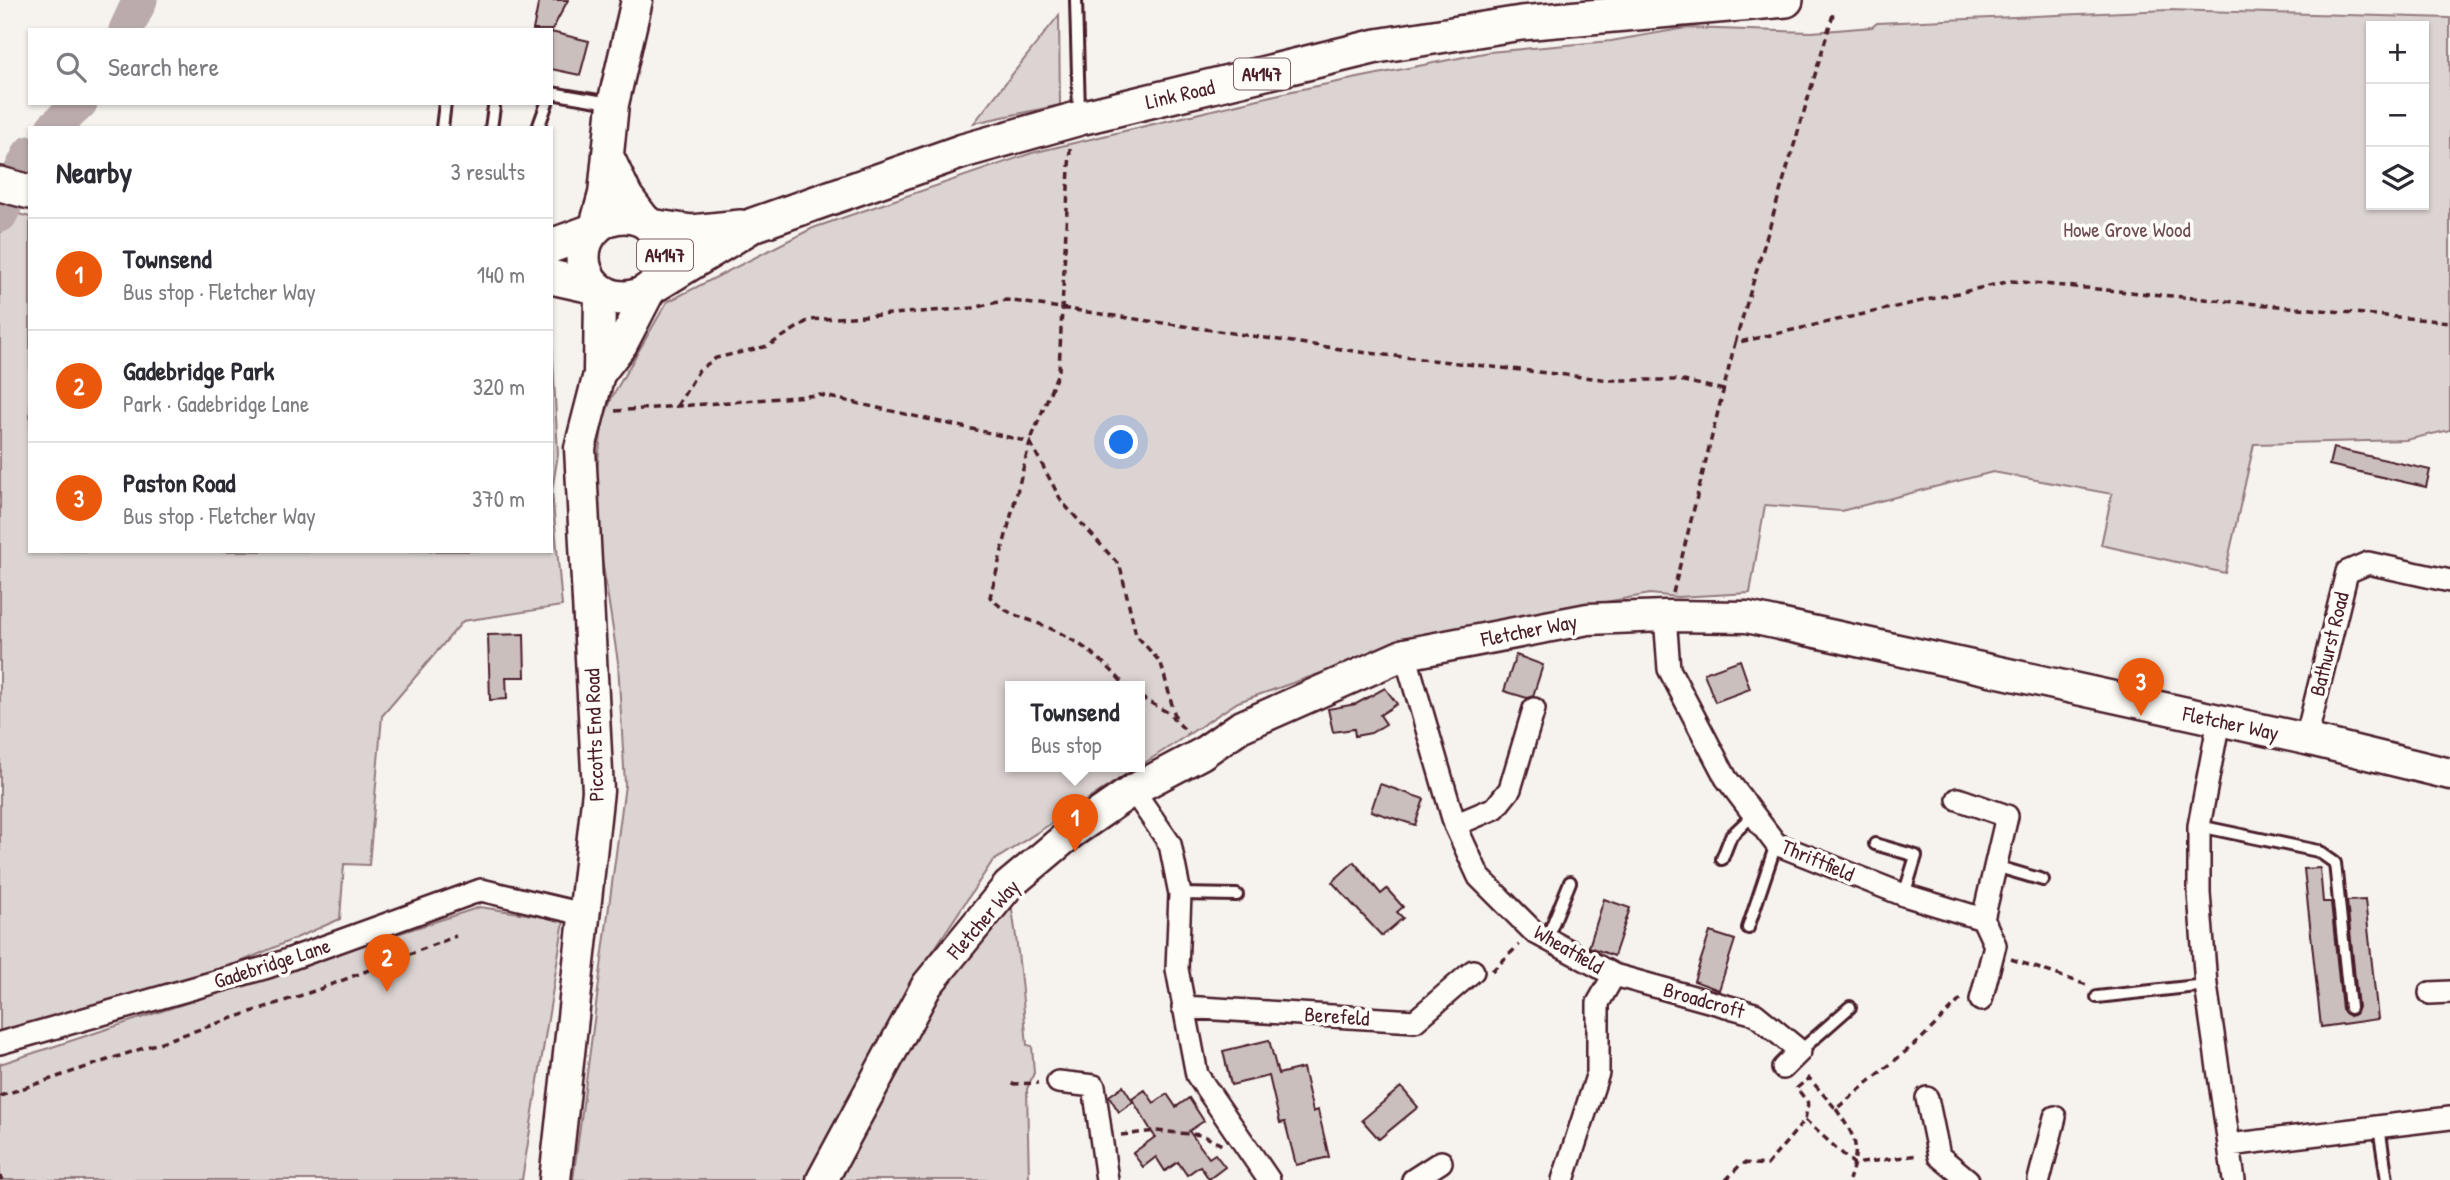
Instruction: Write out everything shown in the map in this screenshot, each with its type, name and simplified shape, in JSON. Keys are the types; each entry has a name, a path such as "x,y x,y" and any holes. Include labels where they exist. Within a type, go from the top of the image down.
{"main road":[{"name":"Link Road","path":"553,277 598,288 610,296 632,298 754,225 963,151 1074,119 1403,42 1521,23 1786,0"},
{"path":"0,184 28,191"},
{"name":"Link Road","path":"553,245 620,216 649,225 692,232 754,225"},
{"name":"A4147","path":"649,225 661,238 665,254 663,271 653,286"},
{"path":"593,230 587,240 583,260 585,270 598,288"}],"street":[{"path":"593,230 603,202 613,104 637,0"},
{"path":"608,158 627,196 649,225"},
{"name":"Piccotts End Road","path":"599,374 622,344 653,286"},
{"name":"Piccotts End Road","path":"555,1180 598,790 580,448 599,374 598,288"},
{"name":"Bathurst Road","path":"2306,739 2347,572 2368,563 2450,581"},
{"name":"Thriftfield","path":"1665,616 1669,669 1726,778 1752,816 1776,844 1904,895 1983,919"},
{"name":"Fletcher Way","path":"821,1180 927,985 1008,886 1071,833 1133,790 1201,754 1240,727 1405,654 1588,619 1747,617 1808,628 2306,739 2450,774"},
{"name":"Wheatfield","path":"1405,654 1455,825 1479,877 1540,935 1614,975 1598,1003 1598,1073 1563,1180"},
{"path":"1455,825 1495,808 1510,789 1534,709"},
{"path":"2219,720 2199,827 2199,893 2206,985 2234,1180"},
{"path":"1133,790 1170,844 1181,894 1177,969 1197,1075 1269,1180"},
{"path":"1958,799 2007,816 1983,919 1995,945 1981,1000"},
{"name":"Gadebridge Lane","path":"0,1043 268,967 481,890 583,914"},
{"name":"Berefeld","path":"1183,1007 1415,1021 1473,971"},
{"name":"Broadcroft","path":"1614,975 1755,1014 1800,1051"},
{"path":"1783,1068 1800,1051"},
{"path":"1058,1082 1094,1087 1107,1180"},
{"path":"1927,1098 1939,1156 1968,1180"},
{"path":"2039,1180 2055,1117"},
{"path":"2229,1145 2450,1118"},
{"path":"1413,1180 1441,1162"}],"lane":[{"path":"1074,119 1076,0"},
{"path":"553,93 613,104"},
{"path":"442,126 445,105"},
{"path":"539,126 546,105"},
{"path":"491,126 494,107"},
{"path":"1722,859 1731,836 1752,816"},
{"path":"2199,827 2318,851 2335,863 2350,1008"},
{"path":"1748,928 1776,844"},
{"path":"1875,845 1916,856 1904,895"},
{"path":"1996,866 2043,880"},
{"path":"1540,935 1570,882"},
{"path":"1181,894 1237,895"},
{"path":"2097,997 2206,985"},
{"path":"1800,1051 1850,1007"},
{"path":"2379,1127 2387,1180"}],"path":[{"path":"1677,584 1735,342 1834,11"},
{"path":"1074,119 1059,370 1030,442 990,597 1010,615 1041,624 1070,638 1115,673 1121,681"},
{"path":"1735,342 2011,281 2450,322"},
{"path":"677,406 699,370 716,358 768,346 809,320 972,308 1006,300 1368,354 1610,380 1679,380 1724,390"},
{"path":"588,413 820,395 1030,442 1062,502 1120,566 1136,635 1161,663 1176,720"},
{"path":"1145,700 1176,720 1201,754"},
{"path":"1473,971 1481,980 1540,935"},
{"path":"0,1096 320,989 456,936"},
{"path":"1993,952 2093,987 2097,997"},
{"path":"1836,1109 1922,1038 1962,998 1981,1000"},
{"path":"1726,1180 1742,1163 1768,1165 1805,1120 1808,1103 1783,1068"},
{"path":"1797,1088 1809,1078 1836,1109 1856,1140 1854,1164 1849,1180"},
{"path":"1012,1084 1058,1082"},
{"path":"1805,1120 1854,1164"},
{"path":"1101,1137 1156,1131 1202,1135 1214,1144 1230,1147 1241,1141"},
{"path":"1854,1164 1907,1154 1939,1156"}],"green space":[{"name":"Howe Grove Wood","path":"2168,10 2450,18 2450,430 2406,440 2254,444 2225,573 2101,545 2112,494 1993,472 1841,511 1765,505 1750,593 1677,597 1650,594 1439,632 1238,702 1145,763 1145,681 1005,681 1005,772 1130,772 992,862 908,989 807,1180 573,1180 625,785 618,662 593,500 603,420 613,395 667,302 813,228 1032,153 1292,91 1489,52 1611,41 1686,28 1812,32 1872,27 1877,23"},
{"path":"1059,15 1060,105 974,123"},
{"path":"0,209 28,216 28,553 553,553 553,502 562,606 463,621 382,716 369,865 344,864 340,919 222,970 0,1031 0,233 7,212"},
{"path":"553,360 558,454 553,485"},
{"path":"1008,886 1027,1045 1032,1046 1034,1073 1027,1089 1029,1180 822,1180 927,985"},
{"path":"480,907 564,920 522,1180 0,1180 0,1064"}],"building":[{"path":"539,0 568,0 553,28 533,28"},
{"path":"553,32 589,41 580,75 553,69"},
{"path":"2333,448 2430,470 2426,487 2329,465"},
{"path":"524,634 525,677 506,677 507,699 490,700 488,635"},
{"path":"1516,655 1543,665 1533,696 1527,698 1504,691"},
{"path":"1740,660 1750,689 1715,702 1704,673"},
{"path":"1385,688 1397,704 1380,715 1386,724 1371,733 1355,736 1354,729 1333,732 1328,709 1356,704"},
{"path":"1380,784 1424,799 1415,825 1371,811"},
{"path":"1354,862 1381,894 1387,889 1403,907 1397,912 1403,918 1382,936 1332,882"},
{"path":"2320,868 2323,902 2331,902 2342,1009 2350,1016 2355,1014 2358,1007 2347,901 2365,900 2378,1019 2321,1027 2304,869"},
{"path":"1604,899 1630,908 1614,956 1589,947"},
{"path":"1710,932 1735,940 1719,990 1694,981"},
{"path":"1269,1040 1278,1074 1303,1068 1313,1112 1318,1110 1329,1157 1296,1165 1285,1122 1280,1123 1269,1076 1231,1085 1223,1051"},
{"path":"1123,1086 1133,1102 1119,1112 1109,1096"},
{"path":"1401,1087 1418,1107 1379,1139 1362,1120"},
{"path":"1145,1090 1154,1103 1167,1094 1176,1107 1189,1098 1204,1121 1189,1131 1209,1158 1215,1154 1225,1167 1209,1179 1200,1166 1187,1175 1178,1162 1165,1171 1156,1157 1143,1167 1133,1153 1155,1137 1132,1099"}],"waterway":[{"path":"127,28 140,0"},
{"path":"55,126 78,105"},
{"path":"0,215 28,157"}],"place":[{"name":"Paston Road","path":"2141,716"},
{"name":"Townsend","path":"1075,852"},
{"name":"Gadebridge Park","path":"387,992"}]}
